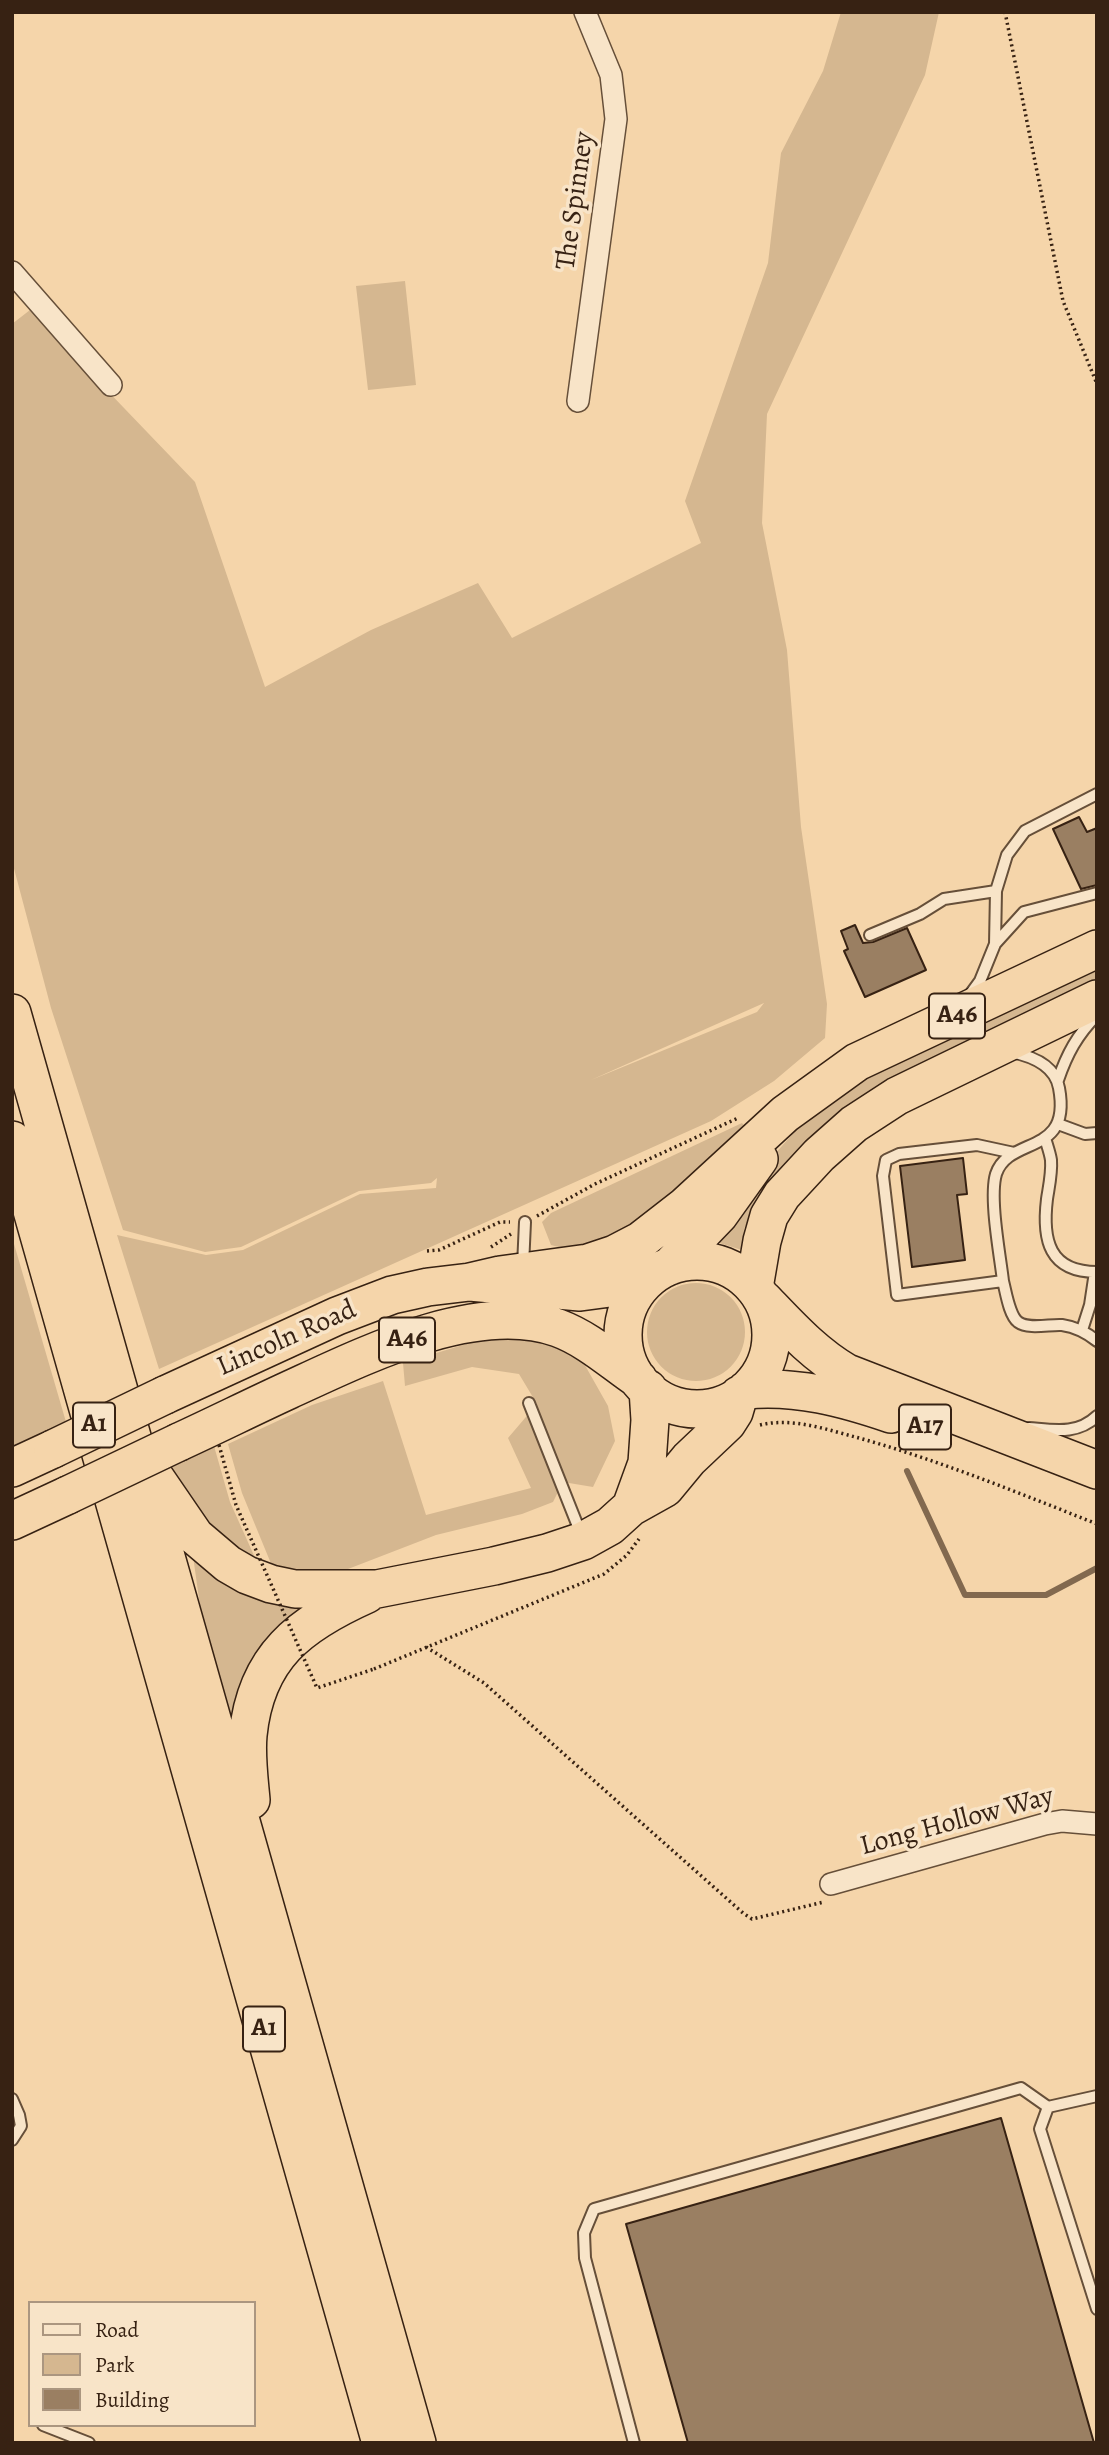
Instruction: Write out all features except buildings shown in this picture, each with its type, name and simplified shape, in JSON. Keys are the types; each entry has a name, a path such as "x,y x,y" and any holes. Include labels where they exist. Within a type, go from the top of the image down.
{"highway":[{"name":"A46","path":"471,1283 500,1275 588,1263 615,1254 640,1241 685,1206 785,1114 857,1062 1097,949"},
{"name":"A46","path":"758,1293 762,1241 769,1216 782,1195 819,1155 854,1124 897,1096 1097,999"},
{"name":"A1","path":"12,1013 417,2443"},
{"name":"A46","path":"665,1268 719,1215 764,1153 820,1088"},
{"name":"A1","path":"12,1140 382,2443"},
{"path":"12,1194 39,1234"},
{"path":"133,1443 195,1536 228,1564 271,1584 295,1589 377,1589 547,1553 583,1541 610,1526 636,1522 689,1459 745,1404 769,1350 770,1323 758,1293 733,1270 712,1263 691,1261 665,1268 649,1278 635,1295 624,1320 625,1351 643,1384 650,1420 647,1463 636,1522"},
{"name":"Lincoln Road","path":"12,1468 370,1301 428,1287 471,1283 579,1292 625,1286 665,1268"},
{"name":"A17","path":"758,1293 796,1333 831,1364 847,1373 1097,1470"},
{"name":"Lincoln Road","path":"12,1521 360,1357 426,1334 488,1321 513,1320 557,1328 582,1339 643,1384"},
{"path":"643,1384 666,1402 690,1408 745,1404"},
{"name":"A17","path":"745,1404 789,1389 860,1403 982,1448 1097,1496"},
{"path":"256,1874 248,1737 257,1693 276,1657 305,1626 377,1589"}],"street":[{"name":"The Spinney","path":"578,401 616,119 611,75 585,12"},
{"path":"12,272 111,385"},
{"name":"Long Hollow Way","path":"831,1884 1045,1824 1062,1821 1097,1824"}],"lane":[{"path":"995,944 996,891 1007,855 1025,831 1097,793"},
{"path":"870,935 920,914 944,899 996,891"},
{"path":"956,1016 980,981 995,944 1024,912 1097,893"},
{"path":"1097,1015 1067,1053 1058,1080 1061,1105 1058,1124 1045,1138 1014,1153 996,1172 993,1188 1003,1281 1012,1314 1018,1322 1026,1325 1063,1325 1082,1330 1097,1340"},
{"path":"992,1050 1032,1056 1044,1064 1058,1080"},
{"path":"1058,1124 1085,1135 1097,1133"},
{"path":"1045,1138 1051,1160 1046,1203 1050,1249 1060,1262 1074,1270 1096,1272 1082,1330"},
{"path":"1003,1281 897,1295 884,1168 886,1160 899,1154 977,1145 1014,1153"},
{"path":"523,1273 525,1222"},
{"path":"529,1403 583,1541"},
{"path":"974,1423 1070,1430 1082,1427 1097,1416"},
{"path":"634,2443 584,2258 584,2233 594,2209 1021,2088 1048,2107 1097,2096"},
{"path":"12,2099 21,2126 12,2140"},
{"path":"1048,2107 1040,2129 1097,2309"},
{"path":"47,2427 68,2439 89,2443"}],"path":[{"path":"1005,12 1063,301 1097,384"},
{"path":"486,1250 512,1234 525,1222 595,1184 745,1115"},
{"path":"427,1251 439,1250 500,1222 525,1222"},
{"path":"745,1404 762,1424 788,1422 849,1435 940,1464 1097,1524"},
{"path":"219,1445 236,1505 317,1688 374,1669 604,1574 628,1555 636,1522"},
{"path":"426,1647 484,1683 752,1919 834,1899 831,1884"}],"green space":[{"path":"841,12 939,12 925,75 767,414 762,523 787,650 801,827 827,1004 825,1038 774,1081 711,1121 159,1369 117,1235 206,1255 243,1250 360,1194 436,1188 437,1178 431,1183 359,1191 241,1247 205,1252 123,1230 51,1008 12,861 12,324 30,310 195,482 265,687 371,630 478,583 512,638 701,543 685,501 768,263 781,153 823,71","holes":["764,1003 757,1012 591,1080"]},
{"path":"405,281 416,385 368,390 356,286"},
{"path":"1097,964 1097,982 850,1109 780,1170 755,1205 744,1229 742,1250 713,1241 773,1156 798,1128 854,1083"},
{"path":"742,1123 751,1134 625,1240 570,1250 551,1245 542,1222 551,1213"},
{"path":"12,1237 66,1422 12,1448"},
{"path":"696,1283 715,1287 730,1298 741,1313 745,1332 741,1351 730,1366 715,1377 696,1381 677,1377 662,1366 651,1351 647,1332 651,1313 662,1298 677,1287"},
{"path":"493,1336 541,1340 582,1360 608,1406 615,1441 593,1487 563,1482 553,1502 522,1514 436,1535 348,1569 307,1570 272,1566 242,1493 228,1444 312,1405 383,1381 426,1515 531,1488 508,1438 537,1404 519,1374 472,1367 405,1386 403,1363"},
{"path":"214,1446 230,1502 256,1560 206,1529 169,1469"},
{"path":"193,1556 317,1600 234,1745 203,1627"}],"waterway":[{"path":"907,1471 965,1595 1046,1595 1097,1568"}]}
